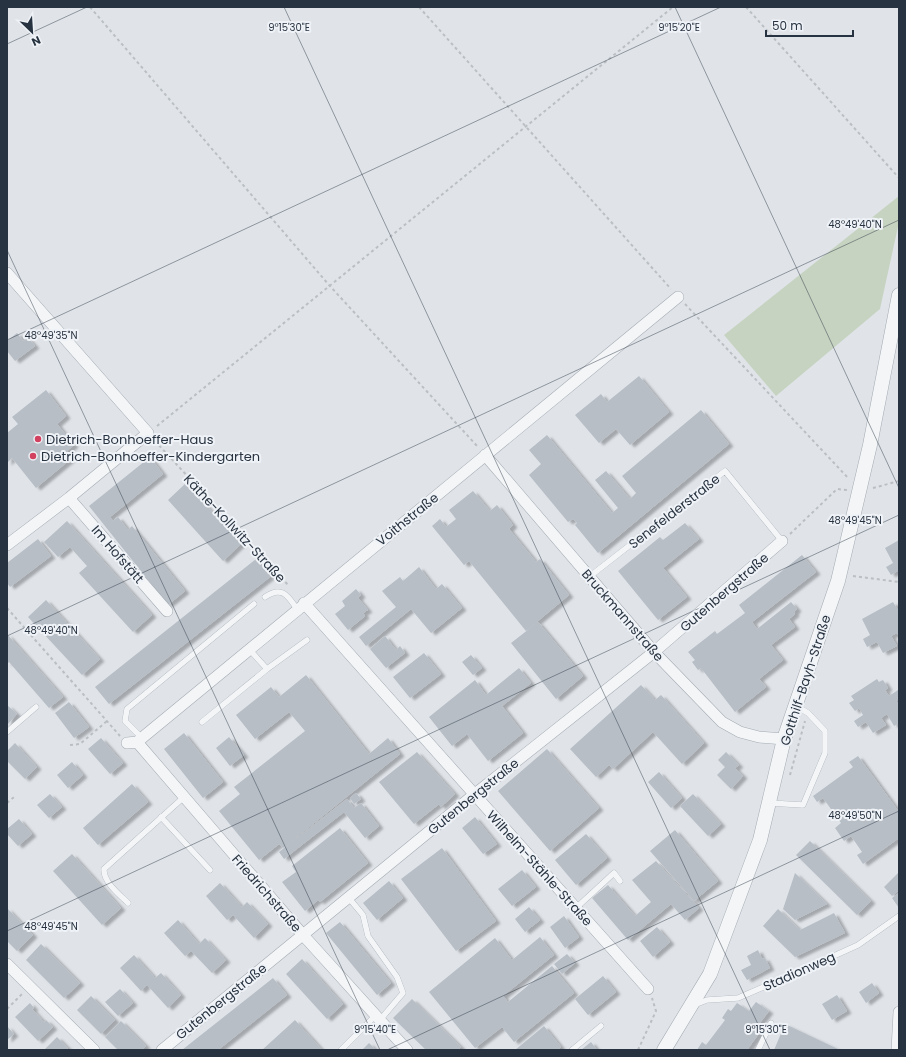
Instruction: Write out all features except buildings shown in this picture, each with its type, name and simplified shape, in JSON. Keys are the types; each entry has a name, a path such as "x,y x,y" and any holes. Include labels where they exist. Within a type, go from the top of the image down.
{"street":[{"path":"7,273 148,433 69,498 7,545"},
{"name":"Gotthilf-Bayh-Straße","path":"664,1050 710,974 760,840 784,739 838,581 870,445 899,295"},
{"name":"Voithstraße","path":"135,741 678,297"},
{"name":"Bruckmannstraße","path":"485,455 654,652 722,722 740,732 759,737 784,739"},
{"name":"Im Hofstätt","path":"69,498 167,611"},
{"name":"Gutenbergstraße","path":"162,1050 474,794 654,652 782,541"},
{"name":"Wilhelm-Stähle-Straße","path":"301,606 474,794 648,989"},
{"name":"Friedrichstraße","path":"135,741 303,935 407,1050"},
{"path":"7,964 94,1050"},
{"path":"898,1050 899,1012"}],"lane":[{"name":"Senefelderstraße","path":"589,578 724,471 782,541"},
{"path":"266,597 271,593 279,592 288,595 301,606"},
{"path":"135,741 125,721 127,709 254,604"},
{"path":"202,722 307,640"},
{"path":"249,649 268,669"},
{"path":"769,803 803,805 825,752 825,731 808,713 795,706"},
{"path":"7,732 36,707"},
{"path":"128,903 107,881 104,869 184,797"},
{"path":"161,817 210,870"},
{"path":"576,908 614,873 620,881"},
{"path":"341,1050 378,1018 403,993 397,977 368,936 363,915 348,898"},
{"name":"Stadionweg","path":"692,1006 707,1000 738,998 794,974 858,944 899,916"},
{"path":"758,1050 771,1023"},
{"path":"572,1050 601,1026"}],"path":[{"path":"90,7 330,285 485,455"},
{"path":"419,7 678,297 859,490"},
{"path":"148,433 673,7"},
{"path":"746,7 899,178"},
{"name":"Käthe-Kollwitz-Straße","path":"148,433 301,606"},
{"path":"782,541 837,489 859,490 899,481"},
{"path":"854,576 899,582"},
{"path":"7,608 107,721 135,741"},
{"path":"70,745 80,744 107,721"},
{"path":"7,803 14,797"},
{"path":"7,1009 30,986"},
{"path":"638,1050 656,1011 648,989"}],"green space":[{"path":"899,196 899,222 880,309 776,396 724,335"}],"place":[{"name":"Dietrich-Bonhoeffer-Haus","path":"38,439"},
{"name":"Dietrich-Bonhoeffer-Kindergarten","path":"33,456"}]}
